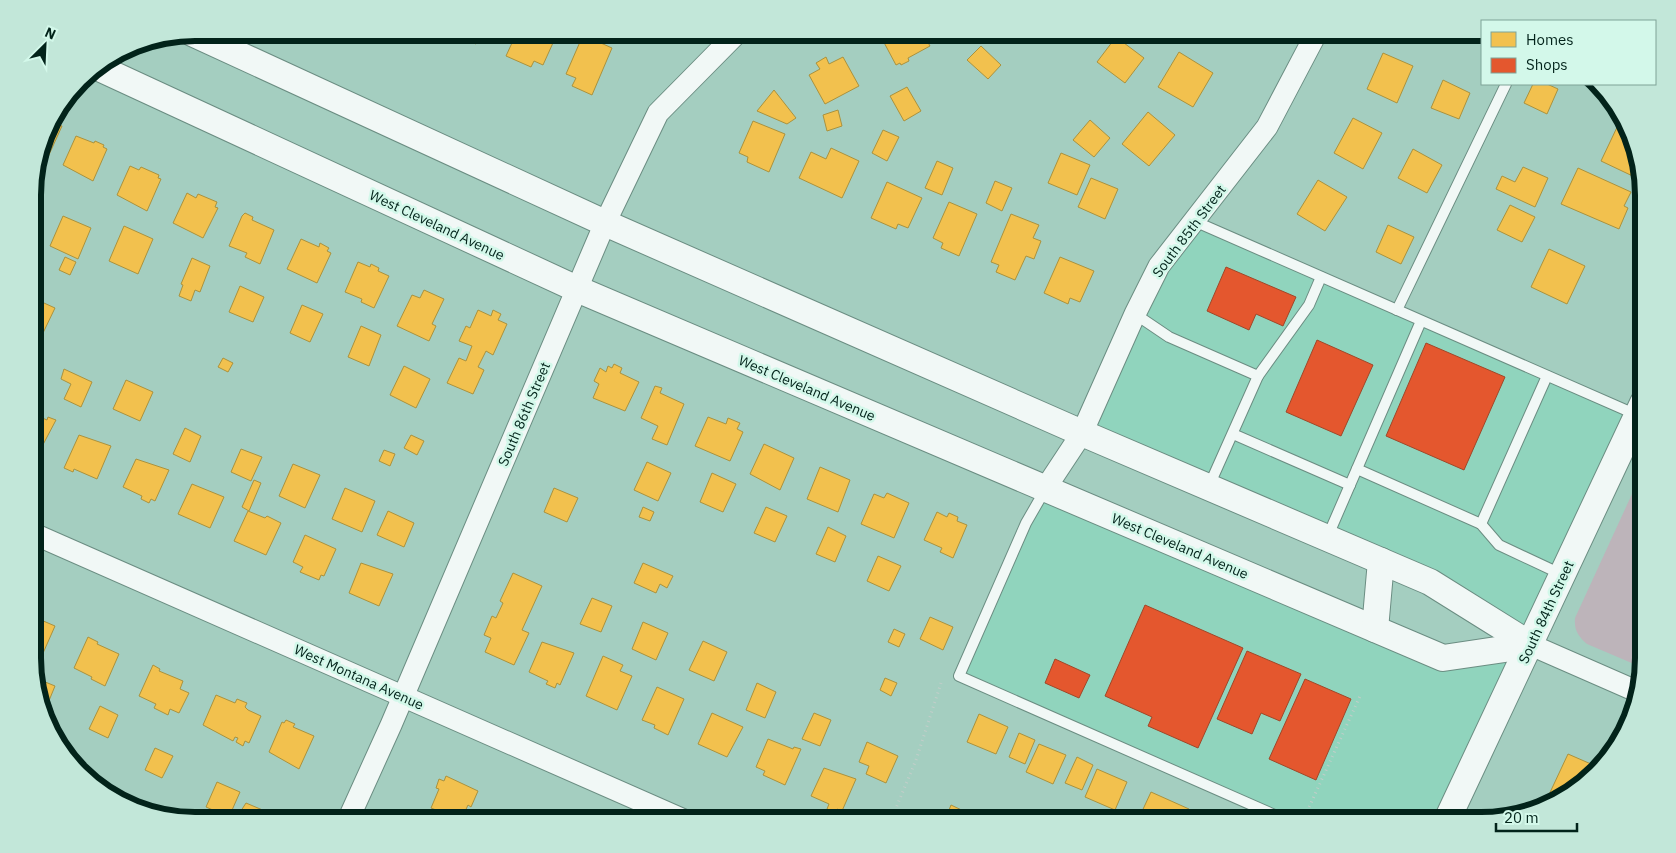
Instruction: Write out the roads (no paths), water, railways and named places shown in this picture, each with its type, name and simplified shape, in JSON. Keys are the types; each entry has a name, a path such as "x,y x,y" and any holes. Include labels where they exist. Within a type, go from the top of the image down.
{"street":[{"path":"209,41 605,224 1082,433 1430,582 1531,645 1632,689"},
{"name":"South 86th Street","path":"352,812 403,697 605,224 658,113 729,41"},
{"name":"South 85th Street","path":"1045,489 1082,433 1134,314 1159,266 1268,127 1312,41"},
{"name":"West Cleveland Avenue","path":"105,71 577,289 1443,658 1531,645"},
{"name":"South 84th Street","path":"1451,811 1531,645 1635,420"},
{"name":"West Montana Avenue","path":"41,537 665,812"},
{"path":"1375,629 1381,561"}],"lane":[{"path":"1397,310 1506,85"},
{"path":"1194,221 1547,376 1635,407"},
{"path":"1209,487 1258,376 1309,305 1321,277"},
{"path":"1134,314 1169,337 1258,376"},
{"path":"1327,538 1421,321"},
{"path":"1482,524 1547,376"},
{"path":"1233,434 1350,485"},
{"path":"1357,469 1482,524 1499,545 1563,576"},
{"path":"1045,489 1026,523 959,676 1266,811"}]}
